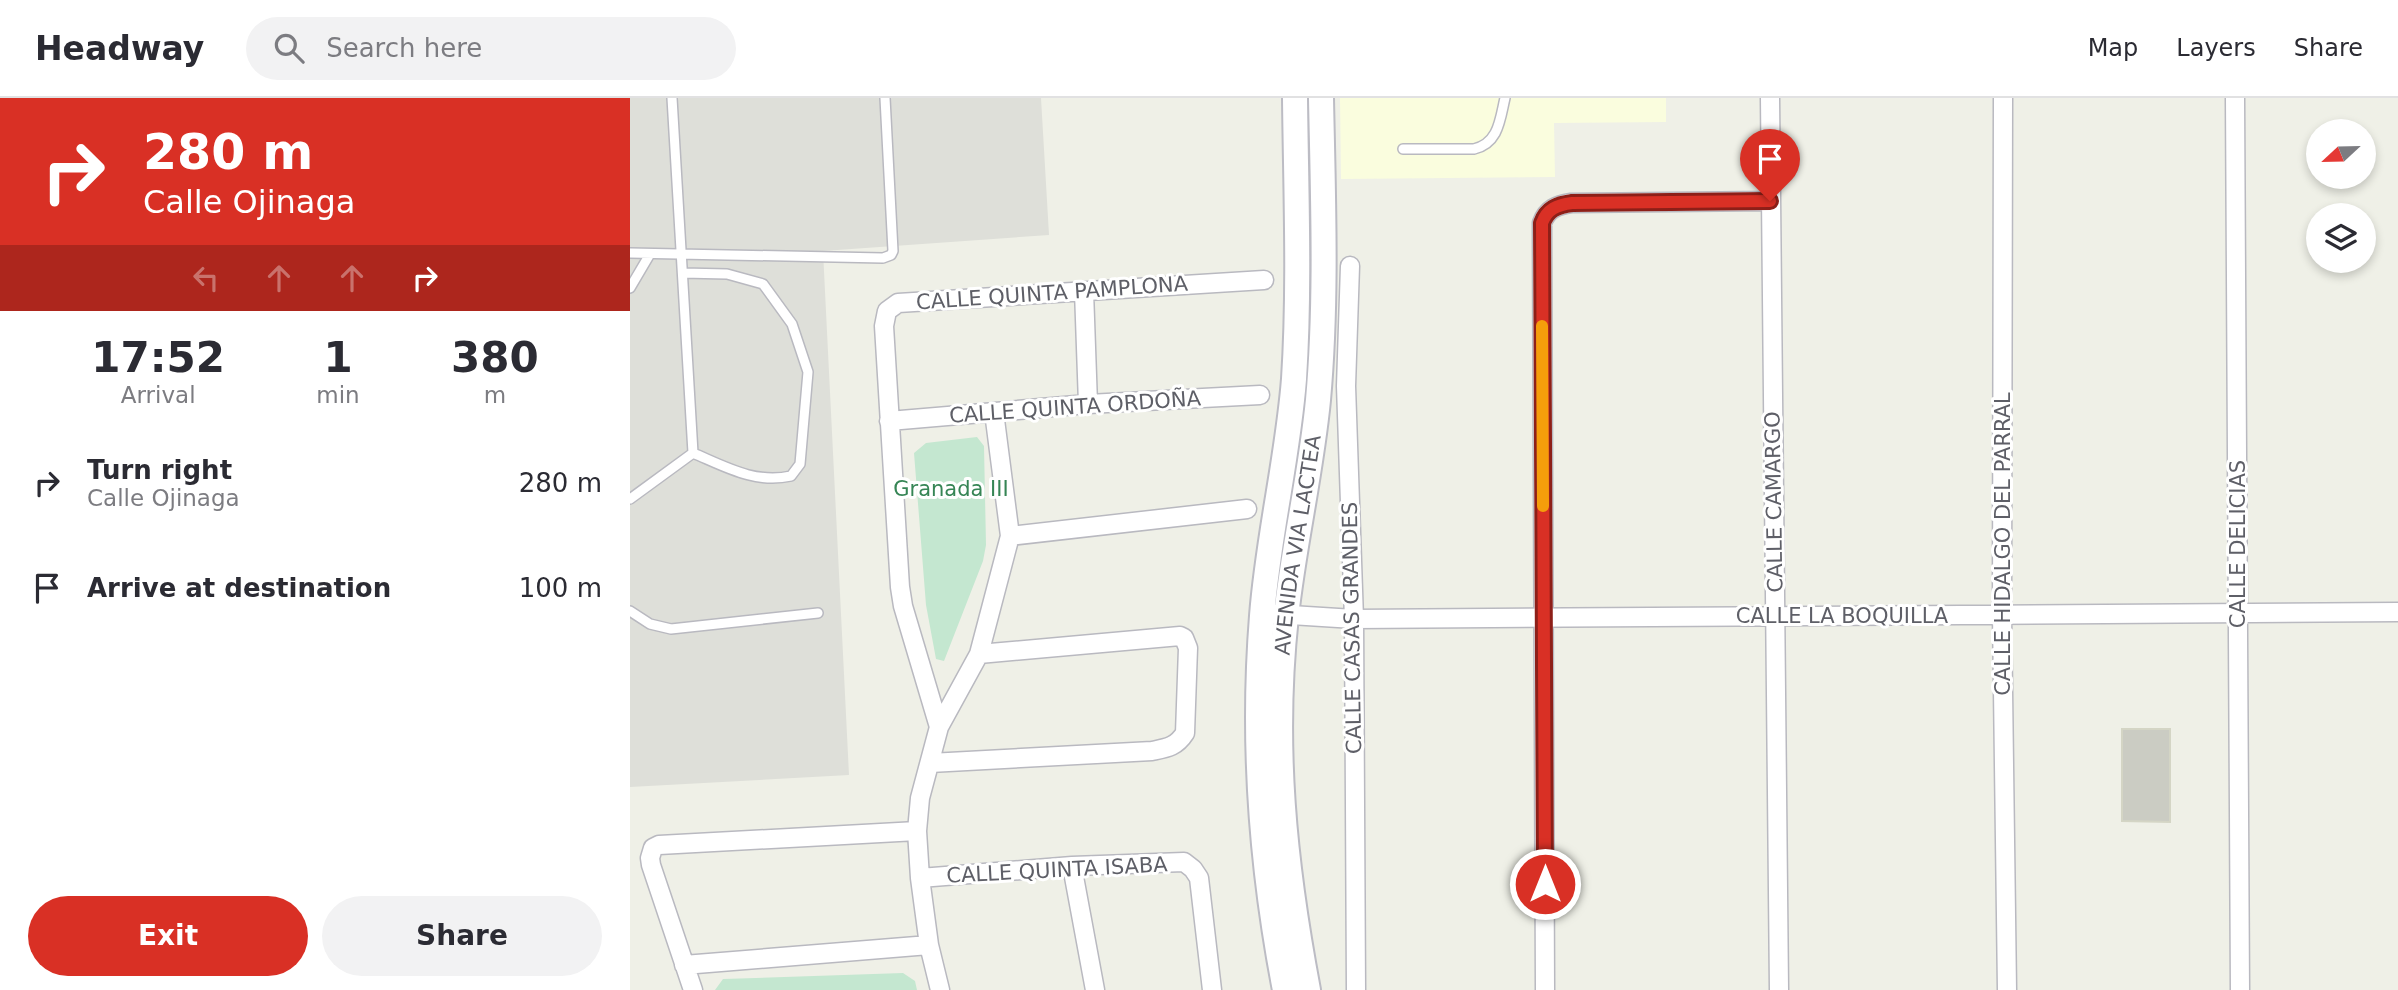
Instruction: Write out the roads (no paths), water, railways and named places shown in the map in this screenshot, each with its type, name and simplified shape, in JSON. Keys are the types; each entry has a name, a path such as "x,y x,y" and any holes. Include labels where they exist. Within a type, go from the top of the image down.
{"main road":[{"name":"AVENIDA VIA LACTEA","path":"1295,98 1297,266 1294,379 1284,461 1274,614 1280,695 1281,787 1292,905 1308,990"},
{"name":"AVENIDA VIA LACTEA","path":"1285,990 1269,900 1261,827 1257,697 1274,614 1307,483 1318,402 1322,338 1321,98"}],"street":[{"name":"CALLE CAMARGO","path":"1770,98 1779,990"},
{"name":"CALLE HIDALGO DEL PARRAL","path":"2003,98 2002,615 2007,990"},
{"name":"CALLE DELICIAS","path":"2235,98 2240,990"},
{"path":"1545,990 1542,223 1553,208 1572,203 1770,201"},
{"name":"CALLE CASAS GRANDES","path":"1350,266 1346,386 1354,620 1356,990"},
{"name":"CALLE QUINTA PAMPLONA","path":"939,727 903,606 884,326 884,316 890,306 898,303 1264,280"},
{"path":"1084,291 1088,404"},
{"name":"CALLE QUINTA ORDOÑA","path":"889,421 1088,404 1260,395"},
{"path":"940,990 929,945 917,831 920,799 939,727 979,654 1010,536 994,412"},
{"path":"1010,536 1247,509"},
{"name":"CALLE LA BOQUILLA","path":"1274,614 1354,620 2398,612"},
{"path":"929,763 1152,751 1179,743 1185,733 1188,648 1184,638 1180,636 979,654"},
{"path":"693,990 649,858 653,848 659,845 917,831"},
{"name":"CALLE QUINTA ISABA","path":"920,878 1072,866 1184,862 1199,878 1212,990"},
{"path":"1072,866 1095,990"},
{"path":"684,965 929,945"}],"lane":[{"path":"672,98 693,453"},
{"path":"630,253 883,258 891,255 893,251 884,98"},
{"path":"1403,149 1484,147 1491,142 1497,130 1505,98"},
{"path":"630,288 650,254"},
{"path":"683,273 727,274 763,284 792,324 808,372 800,464 792,476 774,480 746,475 693,453"},
{"path":"630,499 693,453"},
{"path":"630,611 650,624 665,629 818,613"}],"park label":[{"name":"Granada III","path":"951,489"}]}
